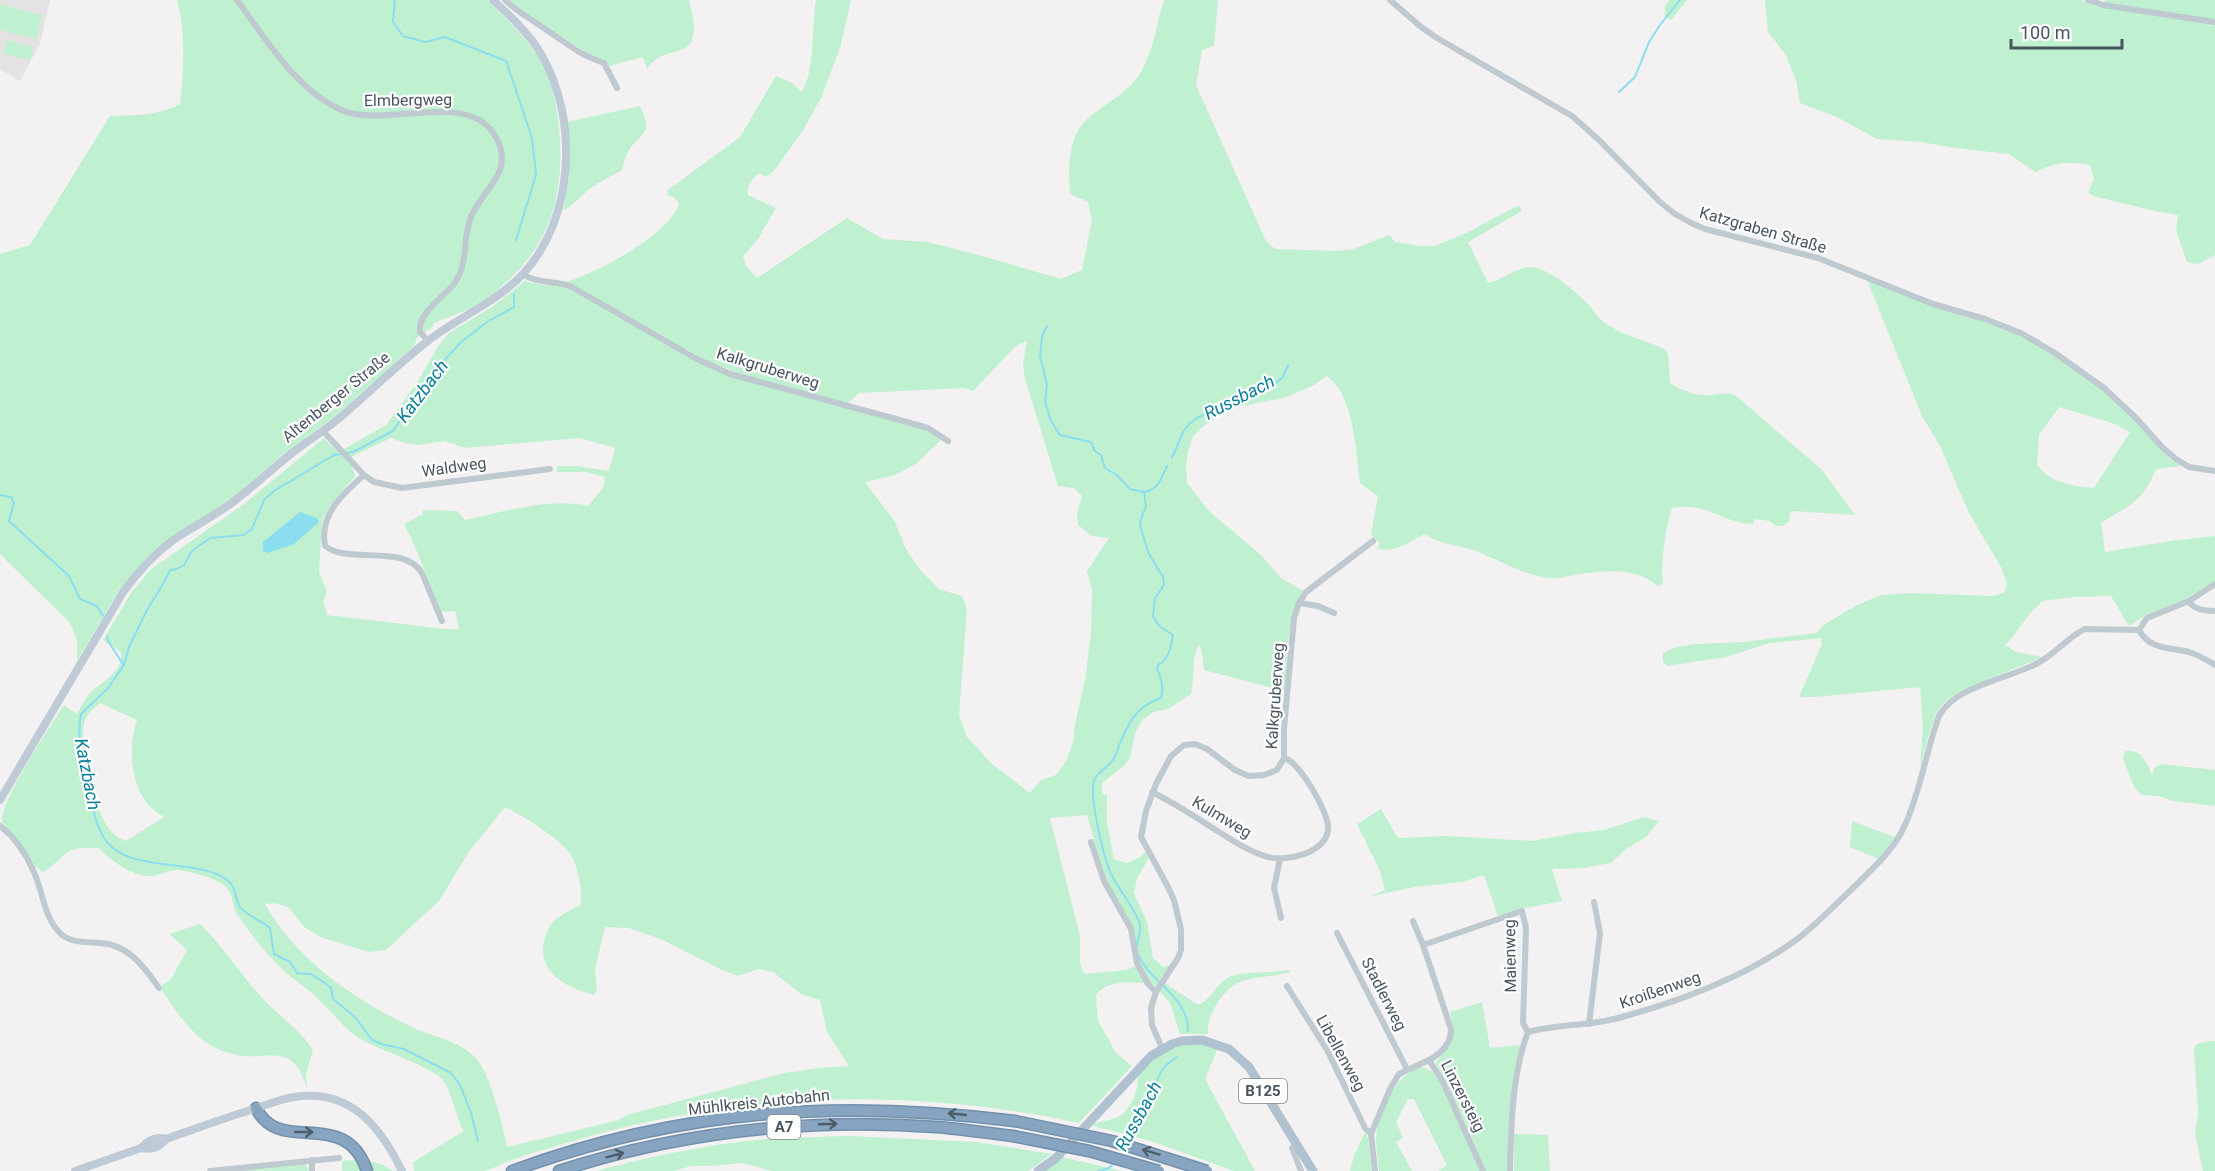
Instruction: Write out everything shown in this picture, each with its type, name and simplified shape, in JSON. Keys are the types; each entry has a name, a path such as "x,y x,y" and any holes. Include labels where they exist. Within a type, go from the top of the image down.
{"highway":[{"path":"256,1108 264,1121 280,1130 324,1133 344,1141 360,1155 368,1171"},
{"name":"Mühlkreis Autobahn","path":"512,1171 557,1155 631,1135 705,1120 765,1113 890,1109 962,1114 1015,1121 1102,1139 1206,1171"},
{"name":"Mühlkreis Autobahn","path":"559,1171 614,1155 672,1142 773,1128 853,1124 938,1127 1013,1136 1089,1151 1160,1171"}],"main road":[{"name":"B125","path":"1038,1171 1055,1159 1143,1063 1162,1048 1182,1041 1202,1040 1221,1045 1244,1060 1313,1171"}],"street":[{"name":"Elmbergweg","path":"237,0 298,76 323,99 339,109 366,116 464,113 477,117 494,134 501,153 499,171 495,182 471,217 467,232 466,255 459,276 421,322 420,332 428,341"},
{"name":"Altenberger Straße","path":"0,800 111,612 142,568 167,546 223,510 323,431 428,341 493,300 523,274 542,248 560,207 566,161 563,127 554,82 541,53 531,38 493,0"},
{"path":"505,0 573,50 604,63 617,88"},
{"name":"Katzgraben Straße","path":"1390,0 1437,38 1572,116 1660,202 1683,219 1705,229 1818,258 1932,304 1985,319 2021,333 2055,353 2104,388 2129,410 2176,459 2189,467 2215,471"},
{"path":"2088,0 2103,5 2215,22"},
{"name":"Kalkgruberweg","path":"523,274 534,280 552,280 572,286 695,358 730,374 928,428 948,441"},
{"path":"323,431 364,475 340,498 327,516 324,533 325,546 336,551 412,562 422,573 442,621"},
{"name":"Waldweg","path":"364,475 374,482 402,488 550,469"},
{"path":"1334,613 1318,606 1299,603 1306,592 1373,541"},
{"path":"2215,584 2189,601 2147,618 2139,630 2143,637 2155,645 2190,652 2215,665"},
{"path":"2189,601 2192,606 2200,610 2215,610"},
{"name":"Kalkgruberweg","path":"1162,1048 1152,1025 1151,1008 1157,991 1178,958 1181,940 1174,900 1141,837 1146,811 1152,792 1171,756 1185,745 1195,744 1207,748 1234,770 1249,776 1271,773 1276,770 1284,758 1284,729 1294,618 1299,603"},
{"name":"Kroißenweg","path":"1528,1032 1607,1021 1641,1012 1718,984 1758,964 1791,943 1813,926 1879,863 1898,838 1910,812 1939,716 1948,702 2036,665 2051,656 2085,628 2139,630"},
{"path":"1281,918 1274,888 1280,859 1309,852 1325,838 1329,827 1324,809 1293,762 1284,758"},
{"name":"Kulmweg","path":"1152,792 1245,848 1280,859"},
{"path":"0,826 13,838 34,871 48,913 61,934 74,940 114,945 126,951 136,959 159,988"},
{"path":"1091,842 1104,881 1131,929 1137,963 1148,984 1157,991"},
{"path":"1589,1024 1599,940 1593,902"},
{"name":"Maienweg","path":"1423,945 1522,911 1526,928 1523,1023 1528,1032"},
{"path":"1413,921 1451,1029 1449,1042 1442,1051 1429,1060"},
{"name":"Stadlerweg","path":"1337,933 1407,1069"},
{"name":"Libellenweg","path":"1287,986 1327,1050 1365,1128 1371,1134"},
{"name":"Linzersteig","path":"1510,1171 1516,1087 1521,1053 1528,1032"},
{"name":"Linzersteig","path":"1407,1069 1429,1060 1443,1082 1483,1171"},
{"path":"1375,1171 1371,1134 1394,1081 1407,1069"},
{"path":"75,1171 141,1148 154,1148 163,1144 166,1139 256,1108 288,1098 306,1096 324,1097 343,1103 362,1114 379,1131 402,1171"},
{"path":"1292,1148 1301,1171"},
{"path":"210,1171 339,1158"},
{"path":"312,1160 312,1171"}],"shaded area":[{"path":"0,0 50,0 40,44 20,81 0,69"}],"green space":[{"path":"177,0 487,0 532,48 549,81 556,104 559,128 560,173 557,194 544,233 520,269 481,303 433,324 434,326 417,338 414,346 338,414 282,455 238,494 144,561 115,597 77,661 77,640 70,623 0,554 0,254 30,245 110,116 155,113 180,104 183,52 182,26"},
{"path":"509,0 689,0 694,30 688,46 662,56 647,69 643,57 609,66 537,22"},
{"path":"816,0 851,0 840,48 821,98 802,132 773,172 766,177 760,173 749,185 748,195 776,208 758,239 743,256 746,266 757,278 847,218 883,239 928,242 1061,279 1082,270 1092,220 1088,202 1070,194 1069,164 1076,135 1087,119 1126,90 1140,74 1151,49 1165,0 1218,0 1214,46 1202,50 1196,85 1266,241 1275,249 1337,251 1354,249 1389,235 1395,242 1435,246 1466,233 1519,205 1522,211 1468,242 1488,283 1514,271 1531,267 1554,276 1583,299 1606,324 1666,350 1670,383 1694,394 1735,395 1822,470 1855,515 1792,511 1789,522 1776,526 1770,521 1755,519 1753,524 1733,521 1695,508 1672,508 1664,545 1663,584 1658,586 1639,575 1618,572 1597,572 1557,578 1541,577 1521,571 1473,550 1430,538 1425,534 1401,546 1383,550 1377,548 1380,544 1371,535 1378,496 1360,483 1355,441 1348,410 1343,396 1327,376 1314,385 1287,397 1232,408 1194,435 1186,465 1187,483 1209,511 1261,555 1281,578 1303,591 1297,602 1290,627 1285,691 1204,670 1199,644 1195,656 1191,694 1168,709 1153,712 1142,720 1135,733 1130,758 1123,767 1102,783 1102,794 1107,795 1107,822 1114,859 1127,863 1141,857 1145,852 1149,858 1137,878 1134,893 1147,922 1153,957 1163,967 1170,965 1156,986 1149,982 1139,962 1133,931 1104,874 1087,815 1050,818 1080,936 1080,963 1084,974 1126,970 1136,966 1144,983 1112,984 1096,995 1098,1021 1116,1053 1132,1066 1079,1123 981,1107 931,1102 881,1099 782,1102 732,1107 631,1126 534,1153 482,1171 414,1171 413,1162 464,1131 443,1080 428,1069 362,1040 349,1031 315,996 280,967 263,948 237,914 229,891 224,885 182,870 150,876 141,875 118,864 99,848 75,849 43,872 32,864 2,822 4,812 17,781 64,705 77,714 90,693 111,676 119,666 121,652 103,640 131,593 150,570 244,504 324,438 347,460 355,476 330,506 322,520 319,572 327,592 323,601 327,615 459,629 455,611 441,612 404,524 423,514 423,510 457,511 465,520 542,504 588,506 603,488 605,477 585,472 557,472 557,466 577,466 609,471 615,448 579,438 465,448 445,441 418,445 391,438 351,457 344,449 386,425 449,333 492,307 525,281 549,285 588,274 626,254 660,229 679,204 674,197 667,195 668,190 740,137 776,76 792,83 801,92 806,84 811,62","holes":["1027,340 1023,365 1025,379 1058,486 1074,488 1082,496 1077,514 1078,525 1092,536 1109,538 1087,571 1092,590 1091,633 1085,681 1073,742 1067,760 1056,775 1041,780 1030,793 992,764 967,737 959,715 967,609 962,596 939,589 921,571 906,549 895,522 865,482 895,475 916,464 941,440 932,433 919,428 708,366 680,351 686,349 724,368 765,382 848,403 859,393 964,388 973,391 1015,347","100,703 137,720 132,740 134,773 141,793 148,804 164,817 126,841 115,835 107,825 88,777 83,741 84,726 91,711","505,807 538,826 571,855 579,877 580,905 551,924 544,941 543,953 550,971 565,984 594,995 597,990 595,969 605,927 629,928 663,940 738,976 758,969 773,972 801,994 820,1000 827,1032 849,1066 785,1073 627,1115 619,1120 507,1147 491,1087 475,1057 454,1043 414,1028 370,1005 329,977 293,943 265,904 276,903 289,908 304,927 323,938 369,952 386,950 439,901 468,853"]},
{"path":"1669,0 1687,0 1671,20 1665,16 1665,7"},
{"path":"1765,0 2081,0 2099,7 2106,0 2215,0 2215,255 2198,264 2187,262 2176,230 2178,215 2093,196 2088,192 2094,179 2090,165 2062,163 2035,172 2009,154 1921,142 1877,139 1837,117 1800,103 1796,80 1785,54 1768,32"},
{"path":"0,4 42,15 36,39 0,30"},
{"path":"7,40 33,47 30,60 4,54"},
{"path":"640,106 646,124 645,130 630,149 622,170 593,186 563,211 569,178 567,122"},
{"path":"1867,280 2016,333 2046,350 2103,390 2135,420 2169,458 2181,466 2156,469 2146,490 2134,502 2101,523 2105,552 2215,536 2215,581 2184,600 2146,615 2129,626 2111,596 2042,601 2005,645 2016,652 2042,657 1970,687 1946,701 1939,709 1933,723 1920,767 1923,728 1920,687 1799,697 1822,644 1821,638 1770,643 1726,657 1667,666 1663,661 1663,653 1676,647 1816,633 1825,624 1855,606 1881,595 1912,593 1992,596 2004,593 2007,584 2001,567 1969,513 1940,446 1922,416","holes":["2059,407 2115,424 2130,432 2094,488 2070,485 2055,480 2037,465 2039,435"]},
{"path":"2125,751 2139,754 2152,775 2154,768 2161,764 2215,770 2215,806 2142,795 2136,790 2123,759"},
{"path":"1381,809 1398,838 1448,836 1532,841 1604,830 1644,817 1659,821 1646,837 1626,849 1611,863 1584,868 1552,869 1562,901 1498,916 1484,875 1462,882 1414,887 1368,897 1385,890 1380,871 1357,824"},
{"path":"1852,821 1895,837 1879,859 1850,847"},
{"path":"200,924 258,994 297,1031 313,1050 306,1073 307,1086 291,1060 278,1056 236,1055 207,1043 184,1022 160,987 171,979 187,950 169,934"},
{"path":"1289,970 1290,972 1279,975 1242,981 1226,992 1213,1010 1208,1034 1180,1034 1170,1003 1160,992 1165,983 1198,1005 1203,1003 1220,984 1234,975"},
{"path":"1482,1002 1490,1048 1520,1045 1514,1087 1508,1171 1486,1171 1436,1063 1449,1045 1453,1034 1450,1012"},
{"path":"2215,1041 2215,1171 2203,1171 2195,1134 2198,1113 2194,1048 2197,1044"},
{"path":"1192,1043 1206,1043 1218,1048 1205,1079 1255,1171 1234,1171 1154,1142 1090,1125 1114,1119 1124,1112 1135,1094 1139,1072 1148,1061 1170,1049"},
{"path":"1422,1067 1433,1072 1441,1082 1480,1171 1438,1171 1447,1165 1414,1099 1408,1099 1396,1122 1403,1138 1396,1142 1412,1171 1379,1171 1376,1138 1384,1106 1404,1077"},
{"path":"1365,1132 1372,1171 1350,1171 1354,1156"},
{"path":"1514,1134 1548,1135 1550,1171 1514,1171"},
{"path":"850,1136 977,1142 1052,1154 1028,1171 773,1171 742,1163 690,1166 674,1171 596,1171 702,1147 767,1139"},
{"path":"1062,1157 1122,1171 1045,1171"},
{"path":"356,1160 376,1163 393,1171 342,1171 342,1161"},
{"path":"303,1164 309,1171 232,1171"}],"water":[{"path":"300,512 317,518 319,522 294,544 268,553 263,551 263,542"}],"waterway":[{"name":"Katzbach","path":"395,0 393,22 403,36 425,42 445,37 506,61 532,138 536,175 516,240"},
{"path":"1619,92 1635,77 1649,42 1680,0"},
{"name":"Katzbach","path":"347,453 393,431 432,374 460,343 487,322 514,307 514,294"},
{"name":"Russbach","path":"1047,326 1042,336 1040,356 1047,385 1045,401 1050,419 1060,435 1091,442 1095,451 1101,455 1105,468 1117,475 1130,489 1143,492"},
{"name":"Russbach","path":"1172,458 1189,424 1197,418 1277,382 1283,377 1288,365"},
{"name":"Katzbach","path":"341,454 334,455 274,491 264,500 252,529 244,535 210,538 192,551 184,565 170,570 129,647 124,665 108,688 81,714 81,755 93,812 104,838 114,849 144,861 196,868 226,879 232,885 240,907 270,928 274,954 290,962 297,973 311,974 331,988 333,999 355,1017 372,1040 404,1049 451,1073 460,1085 471,1113 478,1141"},
{"name":"Russbach","path":"1137,946 1140,924 1109,868 1101,843 1093,789 1096,777 1114,758 1123,736 1137,713 1161,698 1162,694 1162,684 1157,669 1167,656 1173,635 1159,626 1153,616 1155,598 1164,585 1163,577 1149,554 1140,522 1146,506 1144,492 1156,486 1167,466"},
{"path":"0,495 11,497 14,503 9,521 69,576 80,599 97,606 103,616"},
{"path":"107,636 123,664"},
{"name":"Russbach","path":"1138,955 1151,974 1176,999 1187,1019 1188,1031"},
{"name":"Russbach","path":"1121,1141 1126,1133 1133,1132 1162,1070 1177,1057"},
{"name":"Russbach","path":"1098,1171 1110,1167 1114,1161"}]}
